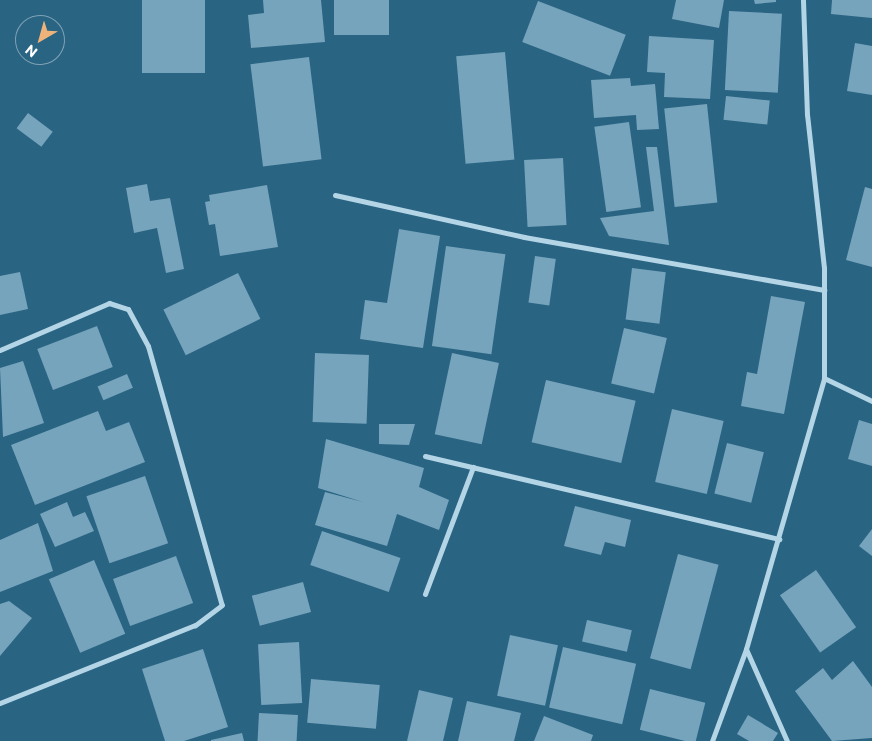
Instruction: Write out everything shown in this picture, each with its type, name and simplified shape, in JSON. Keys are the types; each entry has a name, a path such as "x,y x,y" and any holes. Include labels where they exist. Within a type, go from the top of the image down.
{"street":[{"path":"712,741 746,650 824,378 824,290 807,115 803,0"},
{"path":"335,195 524,237 824,290"},
{"path":"0,350 109,303 128,309 148,346 222,605 195,625 0,703"},
{"path":"824,378 872,401"},
{"path":"425,456 779,539"},
{"path":"425,594 473,467"},
{"path":"746,650 787,741"}],"building":[{"path":"142,0 205,0 205,73 142,73"},
{"path":"263,0 321,0 325,42 251,48 248,15 264,13"},
{"path":"334,0 389,0 389,35 334,35"},
{"path":"676,0 724,0 719,28 672,19"},
{"path":"754,0 776,0 776,2 755,4"},
{"path":"832,0 872,0 872,18 831,14"},
{"path":"538,1 626,35 610,76 522,42"},
{"path":"729,11 782,14 778,93 725,90"},
{"path":"649,36 714,40 710,99 664,97 665,73 647,72"},
{"path":"855,43 872,46 872,95 847,91"},
{"path":"505,52 514,160 466,164 456,56"},
{"path":"309,57 322,159 263,166 250,64"},
{"path":"630,78 631,86 655,84 659,129 637,130 636,115 594,118 591,80"},
{"path":"726,96 770,101 767,124 723,120"},
{"path":"707,104 717,202 675,207 664,108"},
{"path":"28,113 53,132 41,147 17,128"},
{"path":"629,122 641,207 606,212 594,127"},
{"path":"646,147 657,147 669,245 609,236 600,218 654,211"},
{"path":"563,158 567,225 528,227 524,160"},
{"path":"147,184 150,201 170,198 184,269 166,273 157,228 134,233 126,188"},
{"path":"267,185 278,247 220,256 215,224 209,225 205,202 210,201 209,195"},
{"path":"865,187 872,189 872,267 846,260"},
{"path":"399,229 440,236 423,348 360,339 365,300 387,303"},
{"path":"446,246 505,254 491,354 432,346"},
{"path":"535,256 556,259 549,305 528,303"},
{"path":"632,268 666,272 659,324 626,320"},
{"path":"20,272 28,309 0,315 0,276"},
{"path":"238,273 260,319 186,355 163,309"},
{"path":"771,296 805,302 784,414 741,406 747,372 757,374"},
{"path":"97,326 113,367 53,390 37,349"},
{"path":"624,328 667,338 654,393 611,384"},
{"path":"315,353 369,355 367,424 313,422"},
{"path":"452,353 499,363 482,444 435,434"},
{"path":"23,361 44,423 3,437 0,368"},
{"path":"127,374 133,388 103,400 98,387"},
{"path":"546,380 636,401 621,463 532,442"},
{"path":"672,409 724,421 707,494 655,482"},
{"path":"98,411 106,431 129,422 145,462 35,505 11,445"},
{"path":"859,420 872,424 872,466 848,459"},
{"path":"379,424 415,424 409,445 379,444"},
{"path":"326,439 424,468 419,487 449,500 439,530 397,514 387,546 315,525 325,492 363,502 318,488"},
{"path":"727,443 764,452 751,503 714,493"},
{"path":"145,476 168,543 109,563 86,496"},
{"path":"67,502 73,517 85,512 94,531 55,547 40,514"},
{"path":"575,506 631,520 625,547 605,542 601,555 564,546"},
{"path":"38,523 53,571 0,592 0,540"},
{"path":"872,529 872,556 859,546"},
{"path":"322,531 400,558 389,592 310,565"},
{"path":"678,554 719,565 691,669 650,658"},
{"path":"176,556 193,603 130,626 113,579"},
{"path":"94,560 125,634 80,653 49,579"},
{"path":"816,570 856,627 820,653 780,595"},
{"path":"303,582 311,612 260,626 252,596"},
{"path":"9,601 32,618 0,656 0,604"},
{"path":"587,620 632,630 627,652 582,641"},
{"path":"510,635 558,645 545,706 497,696"},
{"path":"299,642 302,703 261,705 258,644"},
{"path":"563,647 636,664 622,724 549,707"},
{"path":"203,649 228,727 184,741 165,741 142,669"},
{"path":"853,661 872,687 872,738 832,741 795,691 823,668 832,680"},
{"path":"311,679 380,685 376,729 307,723"},
{"path":"650,689 705,703 696,741 685,741 640,730"},
{"path":"419,690 453,698 443,741 407,741"},
{"path":"467,701 521,713 514,741 458,741"},
{"path":"259,713 298,715 297,741 258,741"},
{"path":"748,715 778,733 773,741 749,741 737,734"},
{"path":"544,716 593,735 591,741 534,741"},
{"path":"242,733 244,741 211,741 211,740"}]}
